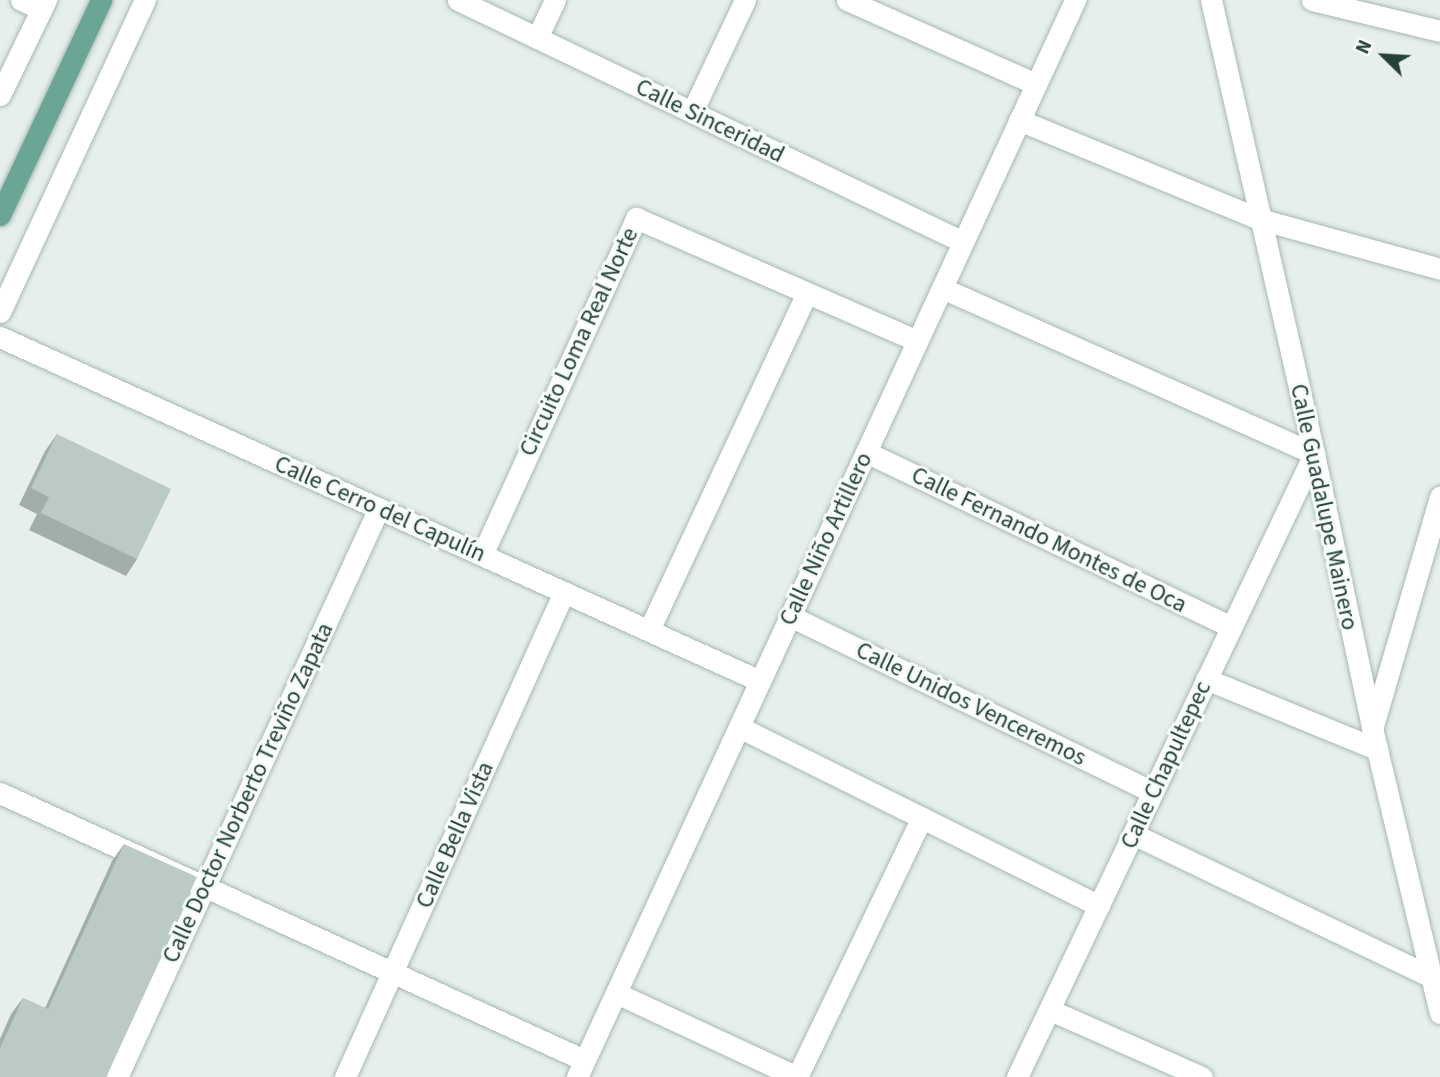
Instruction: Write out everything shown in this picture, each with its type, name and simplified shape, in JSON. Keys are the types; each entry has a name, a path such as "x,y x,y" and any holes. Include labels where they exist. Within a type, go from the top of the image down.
{"main road":[{"path":"0,215 100,0"}],"street":[{"path":"0,95 43,5 21,0"},
{"path":"0,312 145,0"},
{"name":"Calle Sinceridad","path":"458,0 963,242"},
{"path":"537,38 555,0"},
{"path":"692,112 745,0"},
{"path":"847,0 1036,84"},
{"name":"Calle Niño Artillero","path":"580,1069 1075,0"},
{"name":"Calle Guadalupe Mainero","path":"1211,0 1375,738 1433,962 1440,1013"},
{"path":"1312,0 1440,31"},
{"path":"1019,120 1259,219 1440,269"},
{"name":"Circuito Loma Real Norte","path":"482,555 636,218 917,341"},
{"path":"942,288 1314,454"},
{"path":"649,630 807,293"},
{"name":"Calle Cerro del Capulín","path":"0,337 760,681"},
{"name":"Calle Fernando Montes de Oca","path":"866,452 1231,627"},
{"name":"Calle Chapultepec","path":"1017,1077 1314,454"},
{"path":"1206,680 1375,738 1440,497"},
{"name":"Calle Doctor Norberto Treviño Zapata","path":"117,1077 379,508"},
{"name":"Calle Bella Vista","path":"345,1077 564,592"},
{"name":"Calle Unidos Venceremos","path":"790,617 1153,792"},
{"path":"739,727 1099,906"},
{"path":"0,793 393,971 580,1069"},
{"path":"616,993 797,1077 922,817"},
{"path":"1133,834 1433,962"},
{"path":"1050,1010 1202,1077"}],"building":[{"path":"57,434 171,489 137,559 41,513 49,497 31,488"},
{"path":"124,844 197,877 106,1077 0,1077 0,1048 23,998 48,1009"}]}
